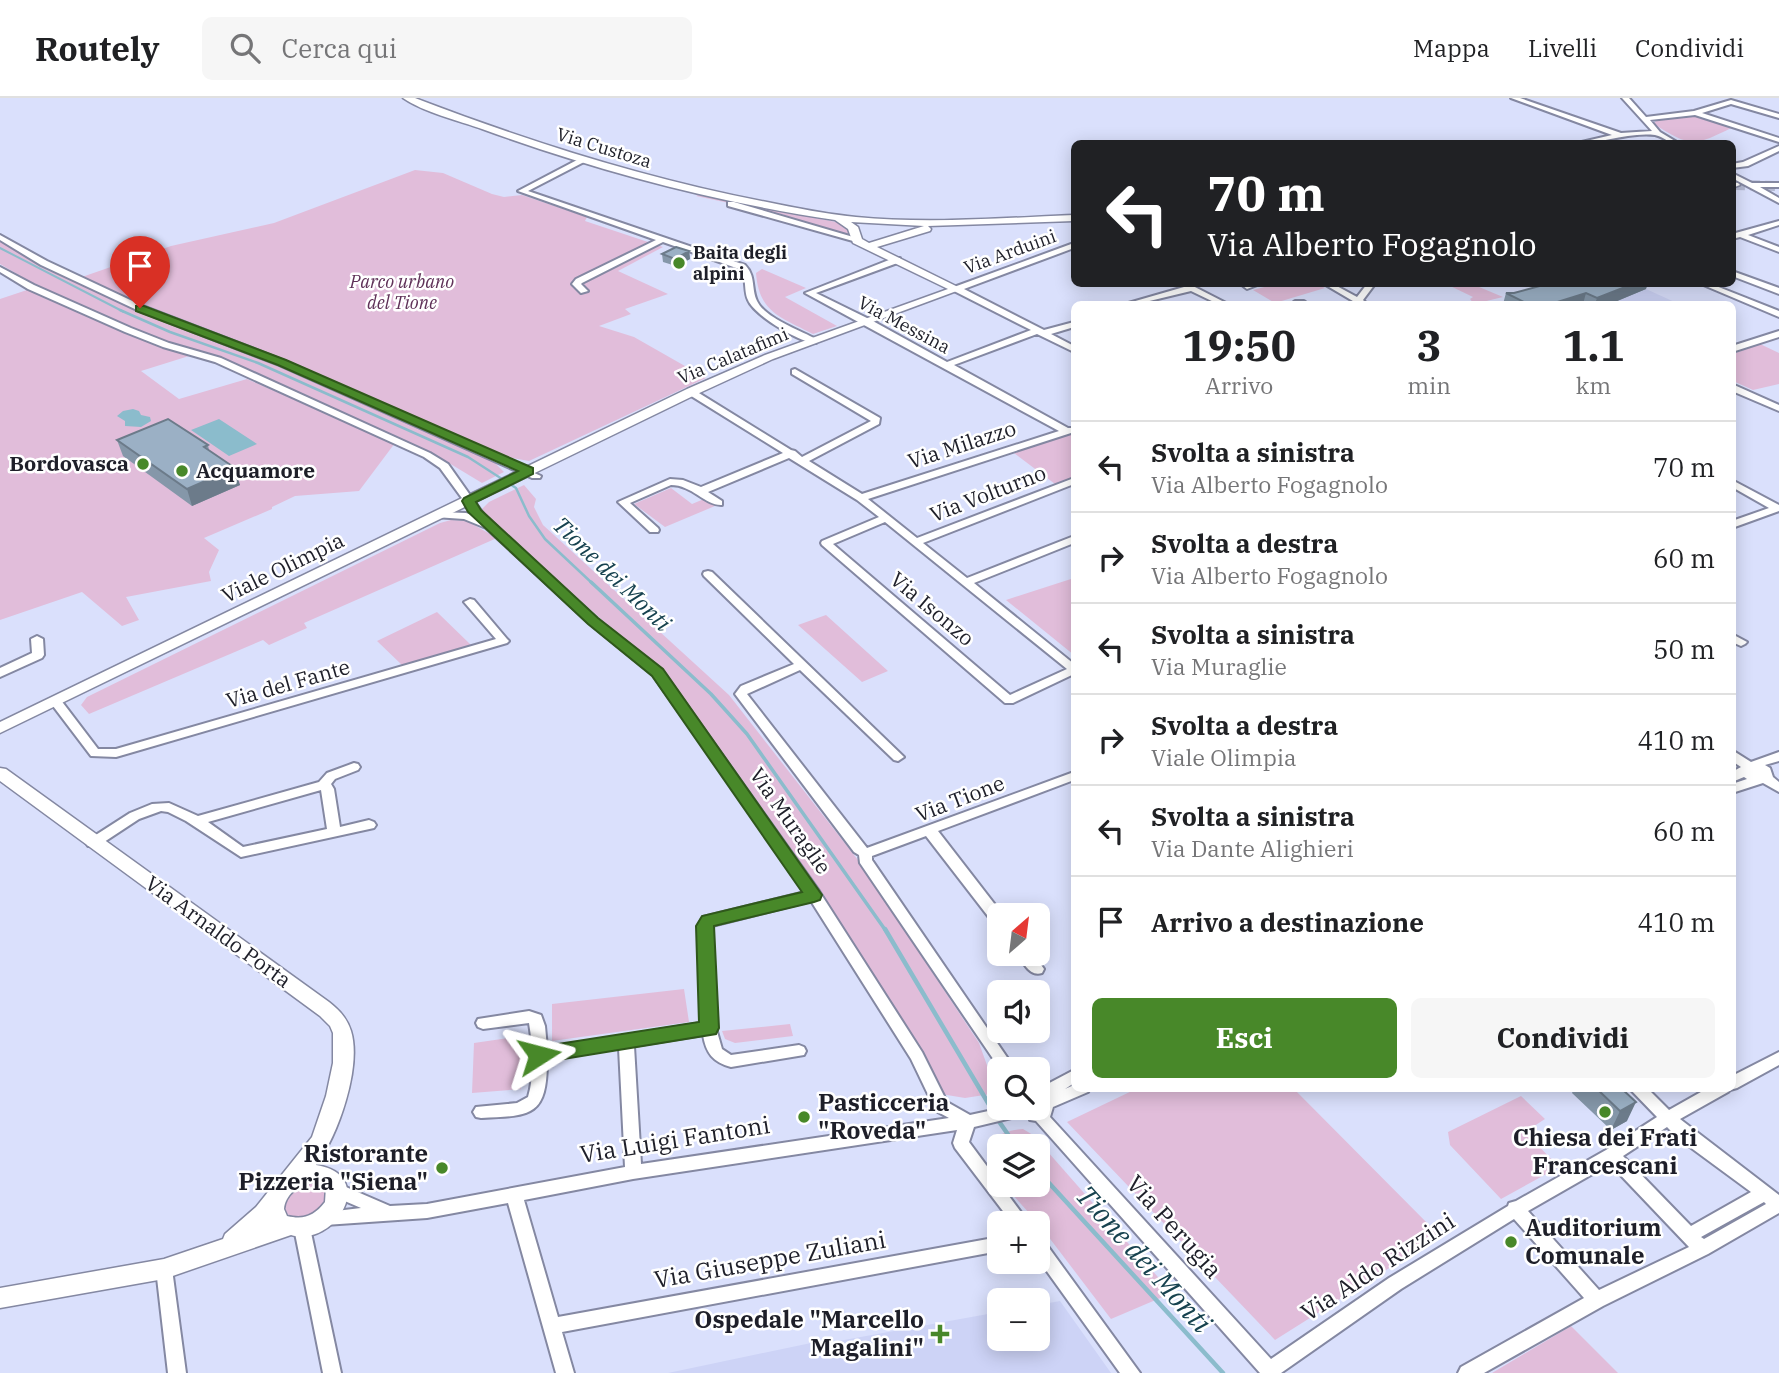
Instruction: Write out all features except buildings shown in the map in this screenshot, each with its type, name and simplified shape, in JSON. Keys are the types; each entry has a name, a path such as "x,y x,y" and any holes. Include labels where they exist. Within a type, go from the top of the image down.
{"main road":[{"name":"Via Custoza","path":"407,98 511,137 653,181 713,196 886,223 974,223"},
{"name":"Via Custoza","path":"797,211 848,223 856,236 868,246 957,289"},
{"path":"868,246 933,227 1071,218"},
{"name":"Via Custoza","path":"856,236 869,226 886,223"},
{"path":"886,223 898,232 886,251 895,259"},
{"name":"Via Calatafimi","path":"532,473 691,392 813,341 957,289"},
{"name":"Viale Olimpia","path":"0,728 495,488 532,473"},
{"name":"Viale Olimpia","path":"0,716 56,702"},
{"name":"Via Arnaldo Porta","path":"0,773 338,1022 344,1044 337,1091 322,1137 308,1162 290,1180"},
{"name":"Via Arnaldo Porta","path":"322,1137 324,1161 334,1184"},
{"name":"Via Luigi Fantoni","path":"290,1180 311,1173 334,1184"},
{"path":"290,1180 277,1194 274,1202 275,1217 295,1227"},
{"path":"0,1298 164,1269 326,1218 338,1200 334,1184"},
{"path":"220,1251 274,1202"}],"street":[{"path":"1514,98 1620,135"},
{"path":"1625,98 1658,133 1670,140"},
{"path":"1645,119 1695,113 1731,102 1779,116"},
{"path":"1695,113 1779,140"},
{"path":"1596,140 1620,135 1658,133"},
{"path":"1736,165 1779,148"},
{"path":"580,162 522,191 742,267 750,275 752,300 761,313 813,341"},
{"path":"1736,182 1750,185 1779,185"},
{"path":"1750,185 1779,201"},
{"name":"Via Custoza","path":"731,204 856,236"},
{"path":"1737,236 1779,223"},
{"path":"1737,236 1779,250"},
{"path":"0,237 44,263 140,308 282,363 532,473"},
{"path":"584,291 576,284 579,281 664,239"},
{"name":"Via Arduini","path":"957,289 1071,246"},
{"name":"Via Messina","path":"809,293 895,259"},
{"path":"0,269 31,287 128,330 177,349 218,360 427,455 444,466 477,514 489,526"},
{"path":"1736,275 1779,291"},
{"path":"1139,301 1184,287"},
{"path":"1189,287 1218,301"},
{"path":"1333,287 1357,301"},
{"path":"1712,287 1779,314"},
{"name":"Via Custoza","path":"957,289 1071,347"},
{"name":"Via Messina","path":"809,293 1071,430"},
{"path":"946,365 1071,325"},
{"path":"1736,348 1779,334"},
{"path":"795,372 875,418 876,422 803,460"},
{"path":"1736,389 1779,408"},
{"name":"Via Isonzo","path":"691,392 862,498 1071,668"},
{"name":"Via Milazzo","path":"862,498 1071,430"},
{"path":"701,491 792,453"},
{"path":"654,530 622,502 670,482 679,482 701,491 718,503"},
{"name":"Via Volturno","path":"915,542 1071,482"},
{"path":"1736,485 1778,508"},
{"path":"1736,524 1778,508"},
{"name":"Via Muraglie","path":"439,515 466,516 489,526 593,621 657,673 814,895 917,1056 941,1106 968,1122"},
{"name":"Via Isonzo","path":"886,518 826,543 1009,700 1071,671"},
{"path":"966,582 1071,539"},
{"path":"708,574 898,758"},
{"name":"Via del Fante","path":"56,702 95,753 116,753 503,641 470,602"},
{"path":"0,673 38,655 37,639"},
{"path":"801,665 745,689 741,694 859,849 866,853 865,860 1000,1057"},
{"path":"1736,775 1749,767 1779,756"},
{"path":"1736,757 1749,767 1764,768 1779,788"},
{"path":"196,821 323,785 331,776 354,767"},
{"path":"1736,787 1768,775"},
{"name":"Via Tione","path":"866,853 1071,780"},
{"path":"323,785 328,789 334,832"},
{"path":"93,843 144,812 158,807 172,808 196,821 241,852 369,825"},
{"path":"930,831 987,905"},
{"path":"799,1051 731,1061 720,1059 714,1053 709,1028 705,926 708,921 814,895"},
{"path":"481,1112 525,1107 534,1102 538,1094 536,1019 529,1017 484,1023"},
{"path":"539,1055 709,1028"},
{"path":"626,1042 633,1172"},
{"path":"1736,1082 1779,1058"},
{"path":"1050,1093 1071,1078"},
{"path":"1050,1099 1071,1092"},
{"path":"1467,1373 1597,1300 1702,1248 1779,1204 1668,1118 1640,1092"},
{"path":"1668,1118 1716,1092"},
{"name":"Via Luigi Fantoni","path":"334,1184 390,1213 427,1211 633,1172 968,1122 987,1117"},
{"name":"Via Aldo Rizzini","path":"1271,1371 1351,1310 1515,1208 1612,1154 1668,1118"},
{"name":"Via Perugia","path":"1043,1120 1271,1371"},
{"path":"968,1122 961,1143 1012,1211"},
{"path":"1612,1154 1702,1248"},
{"path":"1689,1235 1765,1193"},
{"path":"514,1194 565,1373"},
{"path":"1515,1208 1597,1300"},
{"path":"326,1218 390,1213"},
{"path":"295,1227 332,1373"},
{"name":"Via Giuseppe Zuliani","path":"551,1326 987,1246"},
{"path":"1050,1262 1131,1373"},
{"path":"164,1269 177,1373"}],"shaded area":[{"path":"1646,289 1672,301 1617,301"},
{"path":"133,409 150,417 151,421 141,427 125,426 125,421 117,416 123,411"},
{"path":"219,419 257,444 229,456 191,430"},
{"name":"Ospedale \"Marcello Magalini\"","path":"1060,1301 1111,1373 668,1373 811,1343 833,1342 987,1314 987,1351 1050,1351 1050,1303"}],"green space":[{"path":"1691,115 1733,127 1703,140 1685,140 1654,124 1657,119"},
{"name":"Parco urbano del Tione","path":"415,170 443,173 504,197 522,195 587,217 585,221 663,247 618,271 668,294 625,309 631,314 599,326 634,337 706,378 529,461 501,456 253,349 138,304 82,277 171,246 274,223"},
{"path":"696,196 841,223 850,229 851,234 844,235 781,214"},
{"path":"0,240 91,289 403,420 493,461 504,472 482,483 434,454 220,357 167,342 34,284 0,264"},
{"path":"762,269 806,288 785,297 837,326 813,334 774,312 762,297 758,286 756,273"},
{"path":"1264,287 1325,288 1282,301 1272,301 1253,290"},
{"path":"1452,287 1479,287 1503,297 1472,301 1470,299 1473,297"},
{"path":"30,289 117,329 189,356 141,371 179,399 247,379 395,443 359,491 295,496 272,509 204,538 219,550 209,572 211,581 126,597 139,620 122,626 82,592 0,620 0,299"},
{"path":"1760,344 1779,353 1779,384 1753,390 1736,382 1736,353"},
{"path":"1071,434 1071,478 1055,484 1014,453"},
{"path":"524,485 536,499 534,507 543,525 729,695 858,860 979,1043 987,1065 987,1095 965,1098 941,1094 917,1045 827,902 674,684 480,511 489,502"},
{"path":"671,488 692,504 704,499 715,506 665,527 634,504"},
{"path":"451,520 467,521 497,538 304,623 307,628 269,645 263,640 89,714 81,705 87,697 440,523"},
{"path":"1071,579 1071,653 1006,600"},
{"path":"437,612 471,645 402,665 377,641"},
{"path":"826,615 888,671 862,682 798,625"},
{"path":"684,989 689,1022 552,1041 552,1004"},
{"path":"790,1024 793,1036 735,1043 725,1039 722,1031"},
{"path":"521,1036 521,1089 472,1093 474,1043"},
{"path":"1130,1092 1297,1092 1440,1236 1275,1340 1067,1122"},
{"path":"1521,1096 1545,1119 1525,1132 1559,1167 1501,1199 1450,1145 1448,1132"},
{"path":"1023,1129 1031,1134 1003,1134"},
{"path":"1050,1154 1172,1293 1111,1319 1050,1239 1050,1211 1027,1211 1015,1197 1050,1197"},
{"path":"311,1181 322,1184 326,1190 322,1206 316,1213 306,1217 296,1218 286,1213 284,1201 291,1190"},
{"path":"1571,1326 1618,1373 1492,1373"}],"waterway":[{"name":"Tione dei Monti","path":"0,248 121,310"},
{"name":"Tione dei Monti","path":"121,310 170,332 258,363 468,457 516,488 529,516 545,539 593,584"},
{"name":"Tione dei Monti","path":"591,582 711,694 747,734 886,931"},
{"name":"Tione dei Monti","path":"885,929 987,1101"},
{"name":"Tione dei Monti","path":"998,1120 1008,1134"},
{"name":"Tione dei Monti","path":"1050,1184 1223,1373"}],"tunnel":[{"path":"1736,185 1779,186"}],"place":[{"name":"Baita degli alpini","path":"679,263"},
{"name":"Bordovasca","path":"143,464"},
{"name":"Acquamore","path":"182,471"},
{"name":"Chiesa dei Frati Francescani","path":"1605,1112"},
{"name":"Pasticceria \"Roveda\"","path":"804,1117"},
{"name":"Ristorante Pizzeria \"Siena\"","path":"442,1168"},
{"name":"Auditorium Comunale","path":"1511,1242"},
{"name":"Ospedale \"Marcello Magalini\"","path":"940,1334"}],"route":[{"path":"140,308 282,363 528,471 468,501 480,518 593,621 657,673 814,895 708,921 705,926 709,1028 539,1055"}]}
